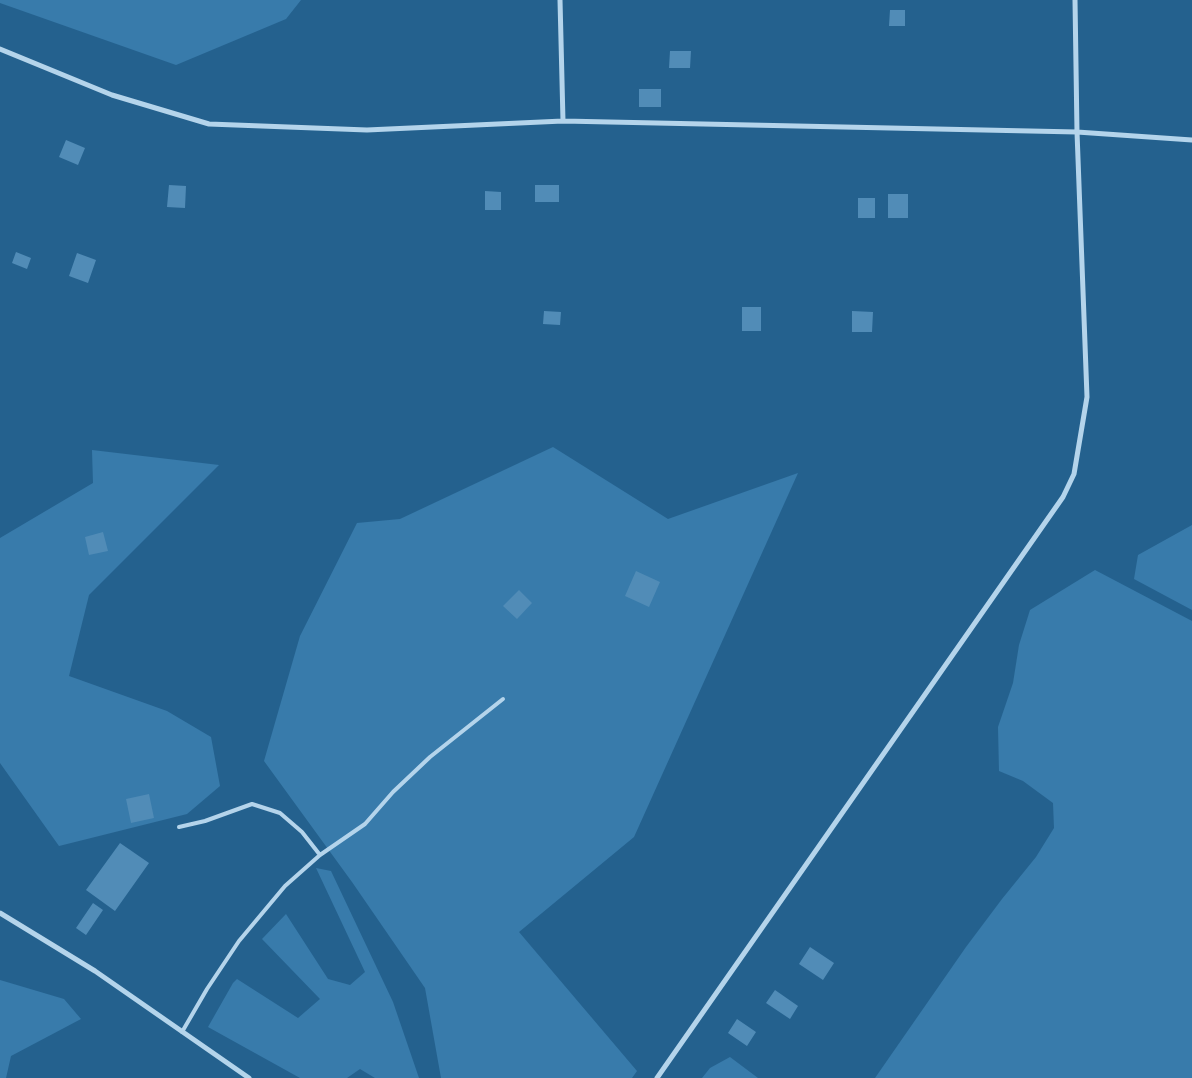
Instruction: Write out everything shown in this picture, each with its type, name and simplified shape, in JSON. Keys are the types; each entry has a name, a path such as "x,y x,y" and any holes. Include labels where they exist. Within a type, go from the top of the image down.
{"street":[{"path":"560,0 563,121"},
{"path":"657,1078 1063,497 1074,474 1088,397 1077,132 1076,0"},
{"path":"0,49 112,95 209,124 367,130 563,121 1077,132 1192,140"},
{"path":"0,913 95,971 248,1078"}],"lane":[{"path":"182,1032 207,988 239,941 285,886 320,855 365,824 393,792 430,757 503,699"},
{"path":"179,827 206,821 252,804 280,813 302,832 320,855"}],"shaded area":[{"path":"0,0 301,0 286,19 176,65 0,3"},
{"path":"553,447 668,519 798,473 634,837 519,932 637,1071 632,1078 441,1078 425,988 352,882 264,761 300,636 357,523 400,519"},
{"path":"92,450 219,465 89,595 69,676 167,711 211,737 220,786 187,814 59,846 0,763 0,538 93,483"},
{"path":"1192,525 1192,610 1134,579 1138,555"},
{"path":"1095,570 1192,621 1192,1078 875,1078 966,947 1036,857 1054,828 1053,803 1023,781 999,771 998,727 1013,683 1019,645 1030,610"},
{"path":"316,868 331,871 393,1002 419,1078 375,1078 360,1069 347,1078 300,1078 208,1027 237,979 298,1018 320,999 262,939 286,914 328,979 350,985 365,972"},
{"path":"0,980 64,999 81,1019 11,1056 6,1078 0,1078"},
{"path":"730,1057 758,1078 702,1078 710,1068"}],"building":[{"path":"890,10 905,10 905,26 889,26"},
{"path":"670,51 691,51 690,68 669,68"},
{"path":"639,89 661,89 661,107 639,107"},
{"path":"66,140 85,148 78,165 59,157"},
{"path":"169,185 186,186 185,208 167,207"},
{"path":"535,185 559,185 559,202 535,202"},
{"path":"485,191 501,192 501,210 485,210"},
{"path":"888,194 908,194 908,218 888,218"},
{"path":"858,198 875,198 875,218 858,218"},
{"path":"16,252 31,258 27,269 12,263"},
{"path":"77,253 96,260 88,283 69,276"},
{"path":"742,307 761,307 761,331 742,331"},
{"path":"544,311 561,312 560,325 543,324"},
{"path":"852,311 873,312 872,332 852,332"},
{"path":"103,532 108,551 89,555 85,537"},
{"path":"636,571 660,582 649,607 625,596"},
{"path":"519,590 532,603 517,619 503,606"},
{"path":"149,794 154,818 131,823 126,799"},
{"path":"120,843 149,863 115,911 86,890"},
{"path":"93,903 103,910 86,935 76,928"},
{"path":"810,947 834,963 823,980 799,964"},
{"path":"775,990 798,1006 790,1019 766,1003"},
{"path":"737,1019 756,1032 747,1046 728,1033"}]}
